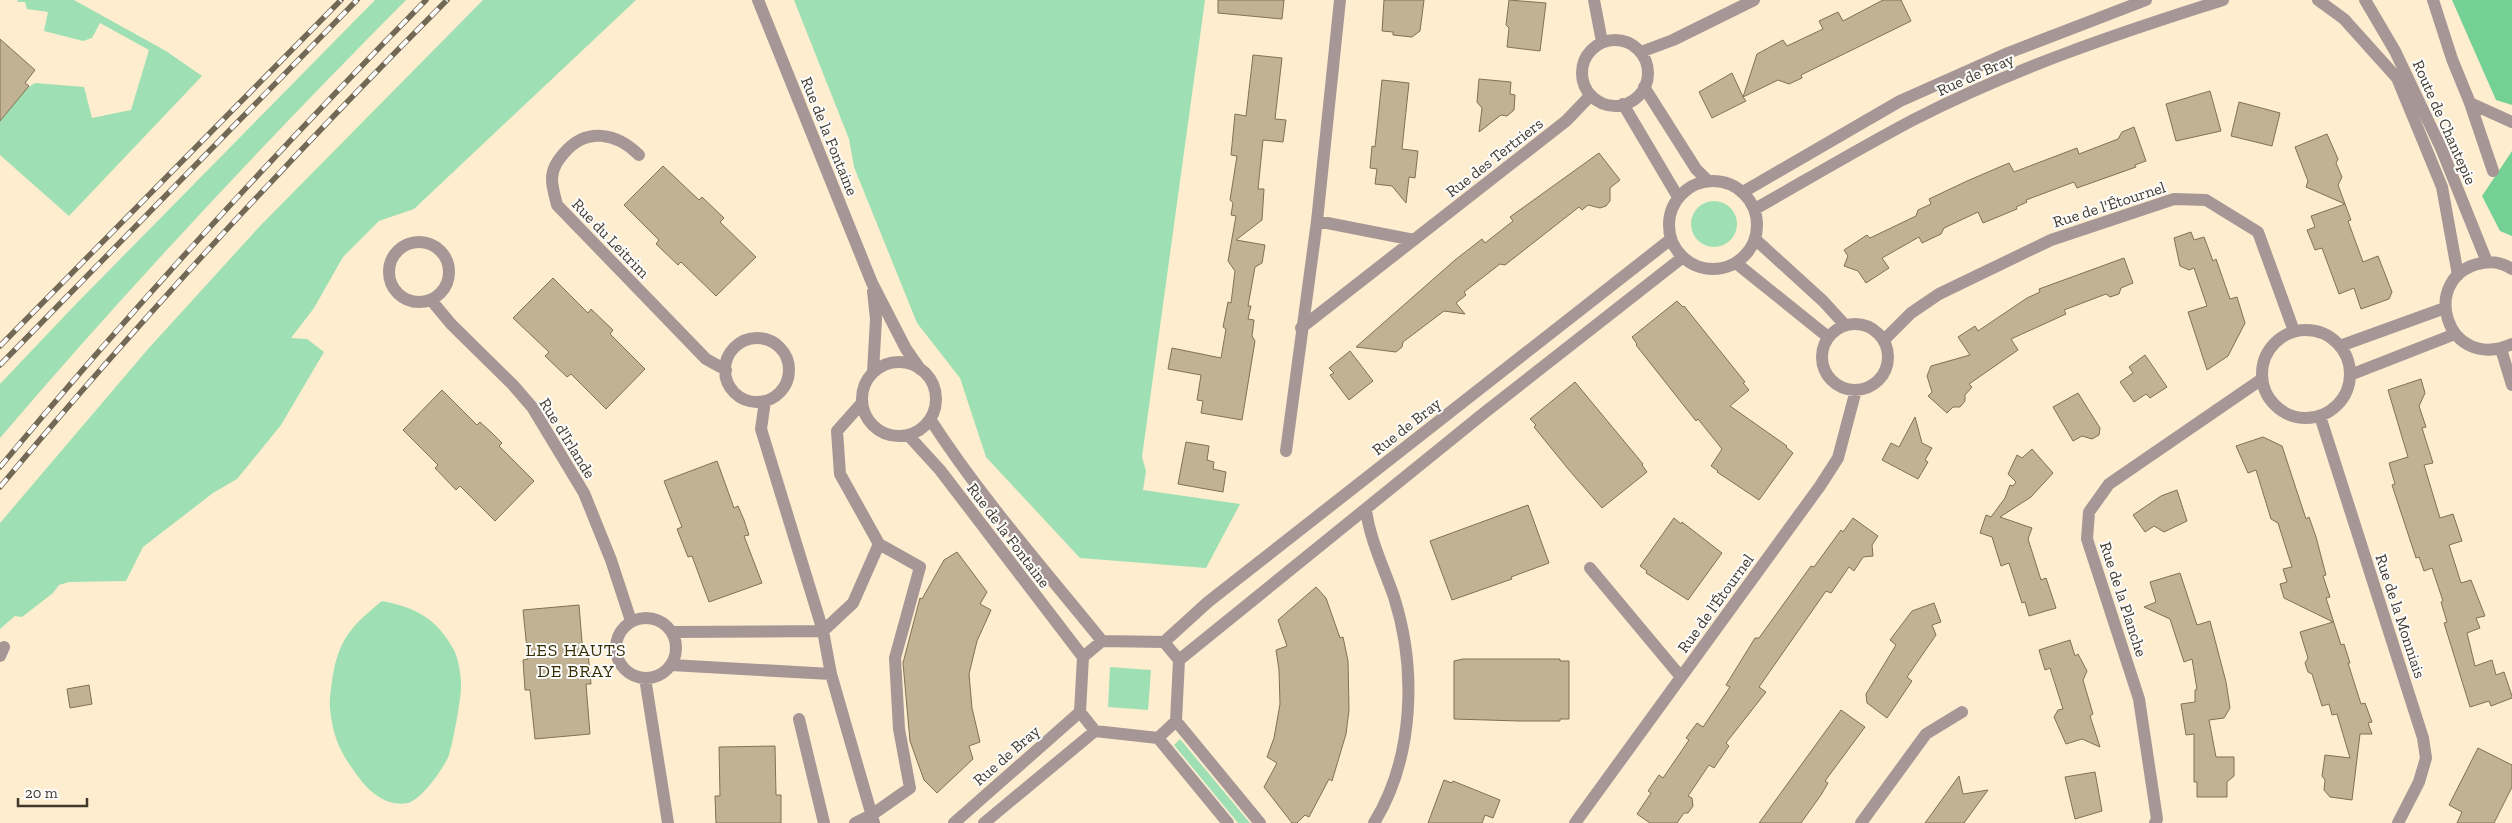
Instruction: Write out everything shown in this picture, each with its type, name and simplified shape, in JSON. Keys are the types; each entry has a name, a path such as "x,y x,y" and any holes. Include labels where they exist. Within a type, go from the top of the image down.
{"street":[{"name":"Rue de la Fontaine","path":"758,0 872,283 906,349 920,368"},
{"path":"1286,451 1301,328 1317,221 1340,0"},
{"path":"1594,0 1602,42"},
{"path":"1641,52 1673,40 1754,0"},
{"name":"Rue de Bray","path":"1743,192 1900,101 2008,53 2146,0"},
{"name":"Rue de Bray","path":"1755,208 1914,120 2018,72 2131,29 2223,0"},
{"name":"Route de Chantepie","path":"2318,0 2344,19 2397,78 2442,187 2458,275"},
{"name":"Route de Chantepie","path":"2365,0 2396,50 2441,148 2487,262"},
{"path":"2433,0 2452,59 2470,103 2493,170"},
{"path":"1623,41 1633,45 1641,52 1648,69 1644,87 1639,95 1623,104 1611,105 1600,102 1585,87 1582,67 1586,56 1602,42 1623,41"},
{"path":"1644,87 1696,169 1708,181"},
{"name":"Rue des Tertriers","path":"1301,328 1566,121 1591,95"},
{"path":"2470,103 2512,122"},
{"path":"1623,104 1678,197"},
{"name":"Rue du Leitrim","path":"639,155 621,140 605,135 588,136 573,143 557,161 552,177 552,190 557,205 706,359 726,370"},
{"path":"1708,181 1732,184 1743,192 1755,208 1757,219 1755,239 1751,249 1736,263 1723,268 1708,269 1695,265 1683,257 1671,239 1669,224 1671,210 1678,197 1696,184 1708,181"},
{"name":"Rue de l'Étournel","path":"1884,340 1911,313 1939,294 2051,240 2174,199 2206,200 2258,232 2294,331"},
{"path":"1317,221 1414,240"},
{"name":"Rue de Bray","path":"1164,642 1208,602 1671,239"},
{"path":"1755,239 1824,301 1845,325"},
{"path":"423,242 438,248 445,256 449,266 450,276 446,286 440,295 431,300 421,303 406,300 394,290 390,280 388,271 391,260 397,252 412,243 423,242"},
{"path":"1179,660 1484,414 1683,257"},
{"path":"2512,269 2498,263 2487,262 2472,266 2458,275 2448,290 2445,308 2448,322 2455,334 2476,348 2506,346 2512,386"},
{"path":"1736,263 1828,337"},
{"name":"Rue de la Fontaine","path":"872,283 876,319 873,372"},
{"name":"Rue d'Irlande","path":"431,300 451,324 513,385 532,407 584,493 611,560 631,621"},
{"path":"2340,346 2445,308"},
{"path":"1856,323 1867,325 1877,331 1884,340 1889,359 1886,371 1877,382 1867,388 1856,390 1837,385 1824,370 1821,359 1823,347 1828,337 1845,325 1856,323"},
{"path":"2294,331 2321,332 2340,346 2344,351 2350,375 2344,398 2333,409 2320,416 2303,418 2282,411 2266,394 2262,379 2262,363 2269,349 2280,338 2294,331"},
{"path":"2350,375 2455,334"},
{"path":"757,338 773,342 782,349 788,361 789,372 784,388 776,396 765,401 754,402 741,398 727,381 726,370 728,359 741,342 757,338"},
{"path":"855,823 874,818 910,788 899,729 895,658 920,567 879,544 840,474 837,431 861,404 866,381 873,372 883,365 896,362 909,363 920,368 928,376 935,392 935,409 930,419 924,426 908,435 895,436 883,433 873,426 865,416 861,404"},
{"name":"Rue de la Planche","path":"2155,823 2157,819 2139,699 2087,539 2089,512 2108,484 2262,379"},
{"name":"Rue de l'Étournel","path":"1575,823 1820,486 1838,458 1856,390"},
{"path":"765,401 761,430 823,631 831,674 874,818"},
{"name":"Rue de la Monniais","path":"2320,416 2423,738 2426,758 2419,782 2398,823"},
{"name":"Rue de la Fontaine","path":"930,419 956,459 1029,554 1102,641"},
{"name":"Rue de la Fontaine","path":"908,435 940,470 1083,657"},
{"path":"1366,510 1368,523 1394,597 1404,637 1409,699 1397,769 1381,812 1374,823"},
{"path":"672,632 823,631 854,603 879,544"},
{"path":"1590,568 1681,677"},
{"path":"645,618 656,619 672,632 676,645 675,656 671,665 656,676 645,678 629,673 621,666 617,656 618,637 623,628 631,621 645,618"},
{"path":"1228,823 1158,738 1095,731 1080,712 1083,657 1102,641 1164,642 1179,660 1176,721 1260,823"},
{"path":"671,665 831,674"},
{"path":"645,678 668,823"},
{"name":"Rue de Bray","path":"954,823 1080,712"},
{"path":"1862,823 1926,734 1962,712"},
{"path":"799,719 824,823"},
{"path":"1158,738 1176,721"},
{"path":"984,823 1095,731"}],"green space":[{"path":"17,0 74,0 166,51 202,76 69,216 0,155 0,105 35,83 84,87 92,118 131,110 149,50 100,23 92,38 83,41 44,31 48,12 27,9 25,2 18,2"},
{"path":"375,0 406,0 199,215 0,438 0,384 74,306"},
{"path":"483,0 636,0 414,209 379,221 343,257 314,308 291,338 307,339 324,352 281,425 237,479 213,493 143,547 126,581 69,582 59,585 53,593 22,617 15,616 0,629 0,523 148,349 260,226"},
{"path":"794,0 1205,0 1142,457 1146,471 1143,490 1240,504 1206,568 1080,558 986,457 960,378 917,323 854,167 849,139"},
{"path":"2452,0 2512,0 2512,105 2496,100"},
{"path":"2512,151 2512,236 2500,231 2482,196"},
{"path":"1714,201 1727,205 1733,211 1737,224 1733,237 1727,243 1714,247 1701,243 1695,237 1691,224 1695,211 1701,205"},
{"path":"382,601 415,611 433,622 454,650 460,676 459,708 449,755 438,775 420,796 408,803 401,804 381,798 364,785 339,746 331,719 332,681 342,644 354,626"},
{"path":"1110,667 1151,670 1148,710 1108,707"},
{"path":"1180,739 1250,823 1238,823 1174,745"}],"building":[{"path":"1218,0 1284,0 1282,19 1218,13"},
{"path":"1384,0 1424,0 1420,31 1412,37 1393,35 1393,32 1382,31"},
{"path":"1509,0 1546,3 1540,51 1507,47 1509,28 1506,25"},
{"path":"1883,0 1901,0 1911,21 1801,75 1802,78 1789,84 1778,80 1743,97 1757,54 1783,40 1787,46 1823,29 1819,21 1838,12 1843,21"},
{"path":"0,39 35,70 25,83 29,86 0,121"},
{"path":"1253,55 1282,58 1275,119 1286,120 1283,142 1263,140 1258,189 1264,189 1262,220 1236,240 1265,245 1262,263 1255,267 1248,306 1251,306 1248,319 1254,320 1252,336 1255,341 1242,420 1201,413 1203,401 1197,400 1201,375 1168,369 1172,348 1221,358 1226,329 1223,327 1228,302 1231,303 1235,271 1228,261 1236,216 1231,215 1233,203 1230,200 1237,156 1231,155 1235,114 1246,116"},
{"path":"1732,73 1746,101 1712,118 1699,92"},
{"path":"1479,79 1511,82 1510,94 1515,95 1514,110 1507,116 1501,115 1479,132 1482,108 1477,102"},
{"path":"1382,80 1409,83 1402,149 1418,151 1415,178 1409,177 1406,203 1392,186 1375,184 1377,169 1370,168 1372,146 1375,147"},
{"path":"2210,91 2221,131 2176,141 2166,104"},
{"path":"2239,102 2280,113 2272,146 2231,136"},
{"path":"2134,127 2146,161 2135,165 2136,167 2077,188 2074,182 2026,200 2027,202 2016,207 2017,209 1983,223 1978,212 1944,228 1941,234 1922,243 1919,237 1882,258 1889,268 1866,283 1858,271 1844,266 1848,256 1844,250 1867,235 1870,238 1916,216 1918,210 1931,204 1929,199 2009,163 2014,172 2077,148 2079,154 2118,139 2122,132"},
{"path":"2327,134 2338,159 2336,163 2342,177 2338,185 2345,204 2306,187 2308,181 2295,147"},
{"path":"1599,153 1620,180 1610,188 1610,201 1606,206 1600,208 1588,205 1582,210 1579,207 1505,265 1500,264 1464,292 1466,295 1456,303 1465,314 1444,311 1403,342 1402,347 1396,352 1356,347 1455,260 1482,239 1485,243 1513,221 1510,217"},
{"path":"663,166 699,200 702,197 724,218 720,222 756,257 716,296 681,262 678,265 656,244 659,240 624,205"},
{"path":"2345,204 2351,220 2348,221 2363,262 2378,256 2392,292 2389,299 2361,309 2354,288 2339,294 2322,248 2315,250 2307,230 2315,227 2311,216"},
{"path":"2191,232 2194,240 2204,237 2213,261 2216,259 2230,299 2237,297 2245,323 2228,356 2207,370 2188,312 2207,306 2194,268 2189,270 2180,266 2174,238"},
{"path":"2124,258 2133,283 2121,288 2119,294 2110,297 2106,294 2064,310 2066,314 2011,339 2018,350 1969,384 1972,387 1965,395 1965,401 1960,407 1953,407 1947,413 1928,396 1932,392 1927,376 1931,366 1970,355 1958,337 1975,326 1978,331 2027,298 2040,292 2039,289"},
{"path":"553,278 588,313 591,309 613,330 610,334 645,369 606,409 571,374 567,377 545,356 549,352 513,318"},
{"path":"1677,301 1684,306 1745,382 1743,383 1749,390 1730,406 1787,446 1793,453 1759,500 1711,466 1722,449 1698,419 1696,421 1636,345 1632,337"},
{"path":"1350,351 1373,381 1349,400 1330,375 1334,373 1329,368"},
{"path":"2145,355 2167,387 2150,398 2146,394 2134,402 2120,382 2133,373 2129,367"},
{"path":"2421,379 2425,393 2419,406 2426,427 2422,428 2433,463 2424,465 2440,518 2453,514 2462,541 2449,545 2461,583 2471,580 2485,616 2476,618 2480,628 2467,633 2475,666 2492,660 2496,675 2504,672 2512,696 2512,698 2491,706 2489,701 2470,707 2444,623 2447,622 2441,602 2443,601 2432,568 2424,571 2419,557 2416,558 2392,485 2395,484 2389,463 2408,457 2388,390"},
{"path":"1575,382 1643,464 1647,472 1602,508 1534,427 1536,425 1530,419"},
{"path":"442,390 477,425 480,422 492,433 502,443 499,446 534,481 495,521 460,486 456,490 435,468 438,465 403,430"},
{"path":"2078,393 2100,428 2099,435 2092,439 2082,436 2073,441 2053,407"},
{"path":"1915,417 1922,443 1932,448 1925,460 1928,462 1918,479 1882,460 1891,443 1899,447"},
{"path":"2263,437 2282,446 2306,519 2309,517 2316,537 2326,575 2323,576 2330,597 2326,598 2341,645 2344,644 2361,704 2365,703 2372,722 2368,723 2372,734 2360,734 2352,800 2330,797 2324,790 2325,780 2322,776 2325,755 2350,758 2337,714 2332,715 2329,704 2322,706 2312,674 2308,672 2305,663 2308,658 2300,632 2333,622 2284,598 2280,584 2287,582 2283,569 2292,567 2278,523 2271,519 2256,470 2248,473 2236,446"},
{"path":"1186,442 1209,446 1207,460 1214,462 1213,469 1226,472 1223,492 1178,484"},
{"path":"2032,449 2053,473 2031,497 2000,517 2032,528 2028,539 2041,580 2046,578 2056,608 2029,616 2025,602 2022,603 2009,563 2001,566 1992,537 1980,533 1986,515 1991,517 2005,498 2010,485 2013,486 2016,482 2008,474 2017,455 2022,458"},
{"path":"717,461 734,508 738,506 744,520 749,535 744,536 762,583 709,602 692,556 688,557 677,529 682,527 664,481"},
{"path":"2177,490 2187,521 2164,532 2154,526 2145,532 2133,515 2161,496"},
{"path":"1528,505 1549,563 1511,577 1512,579 1452,600 1430,541"},
{"path":"1674,518 1722,553 1688,600 1646,573 1647,571 1640,566"},
{"path":"1853,518 1878,536 1872,545 1873,556 1863,557 1854,571 1849,567 1831,593 1826,591 1759,687 1766,692 1726,743 1729,746 1714,768 1709,765 1688,796 1692,798 1693,806 1688,813 1684,813 1677,823 1650,823 1637,814 1651,793 1648,791 1659,775 1663,778 1689,740 1686,738 1697,723 1703,727 1730,687 1726,685 1755,638 1759,638 1811,566 1814,567 1841,530 1843,532"},
{"path":"957,552 987,592 980,604 991,610 977,641 969,674 972,708 980,742 969,746 973,759 937,793 924,780 910,741 903,663 920,598 922,599 944,560"},
{"path":"2180,573 2197,625 2210,621 2226,682 2230,708 2224,718 2209,720 2216,757 2234,757 2234,776 2227,782 2227,797 2197,797 2197,782 2194,782 2194,734 2186,735 2181,704 2195,702 2195,690 2197,689 2192,659 2184,662 2170,619 2144,607 2156,602 2150,582"},
{"path":"1316,587 1326,598 1340,638 1343,637 1348,661 1349,710 1346,734 1332,781 1329,779 1309,817 1305,815 1297,823 1292,823 1264,787 1277,763 1267,757 1274,738 1280,704 1279,670 1276,650 1287,646 1278,620"},
{"path":"1934,603 1941,622 1932,625 1936,635 1907,677 1912,681 1887,718 1867,703 1866,694 1896,645 1890,640 1912,611"},
{"path":"579,605 583,654 588,653 591,684 586,684 590,734 535,739 530,690 525,690 523,660 528,659 523,610"},
{"path":"2070,640 2075,656 2078,654 2087,671 2083,680 2093,714 2090,716 2100,747 2082,739 2066,744 2054,717 2058,710 2063,709 2050,668 2045,670 2039,650"},
{"path":"1463,659 1560,659 1560,661 1569,661 1569,719 1560,719 1560,721 1519,721 1454,719 1454,661"},
{"path":"89,685 92,704 70,708 67,689"},
{"path":"1841,710 1865,727 1825,781 1828,783 1801,823 1759,823"},
{"path":"775,746 776,795 781,795 781,823 716,823 715,796 720,796 719,747"},
{"path":"2478,748 2512,765 2512,787 2494,823 2457,823 2462,812 2449,805"},
{"path":"2095,772 2102,811 2075,819 2065,777"},
{"path":"1959,776 1963,794 1988,790 1964,823 1925,823"},
{"path":"1444,780 1452,783 1453,781 1500,800 1493,818 1485,815 1482,823 1428,823"}],"railway":[{"path":"0,346 341,0"},
{"path":"0,365 357,0"},
{"path":"0,467 208,229 316,113 426,0"},
{"path":"0,487 53,424 218,239 447,0"}],"district":[{"name":"LES HAUTS DE BRAY","path":"576,660"}]}
